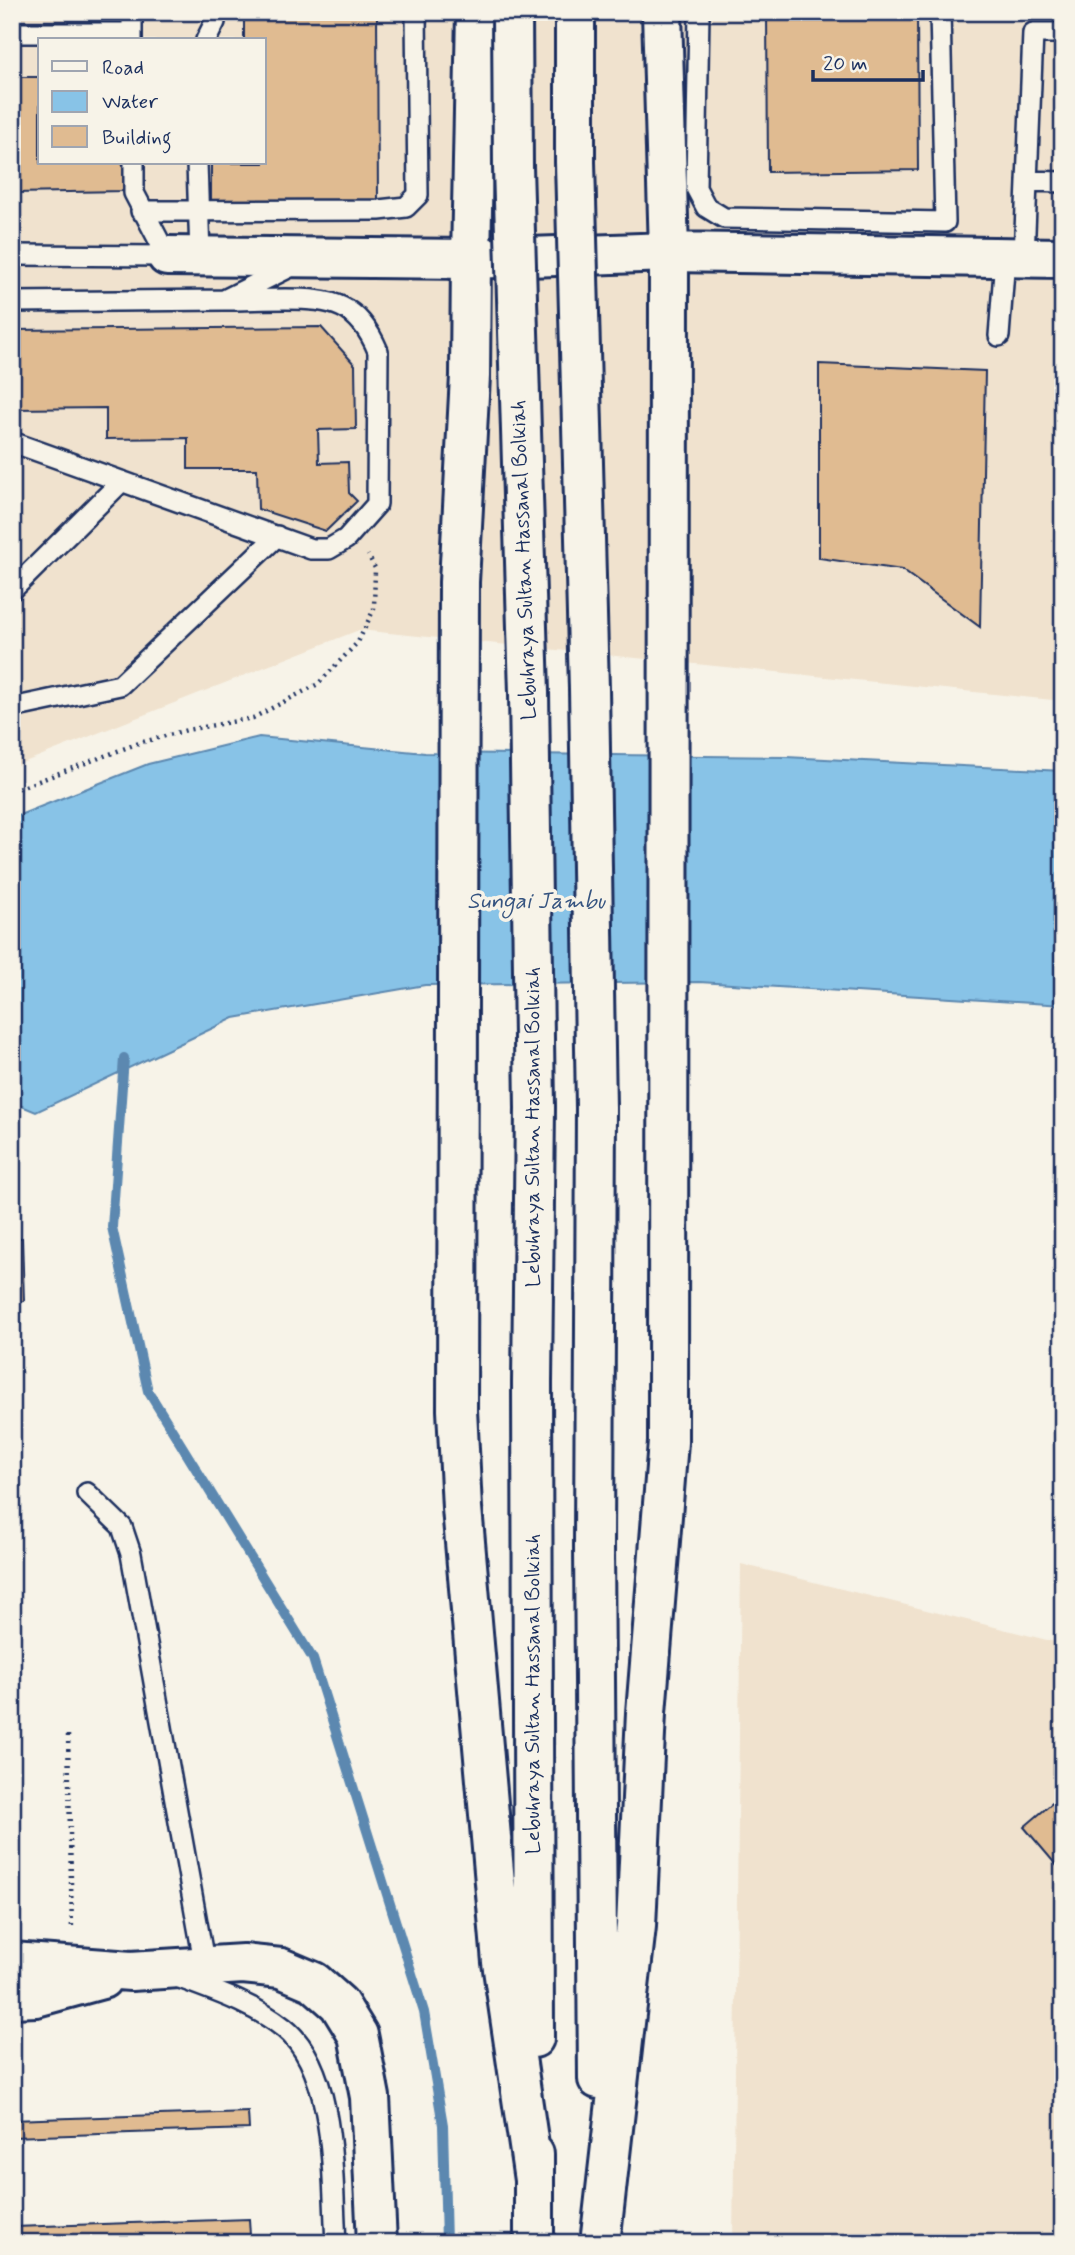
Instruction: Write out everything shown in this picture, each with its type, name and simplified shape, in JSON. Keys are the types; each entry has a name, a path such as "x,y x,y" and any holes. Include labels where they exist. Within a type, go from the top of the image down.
{"main road":[{"path":"476,12 470,376 459,582 457,1410 462,1508 502,1962 534,2180"},
{"name":"Lebuhraya Sultan Hassanal Bolkiah","path":"512,12 513,167 529,693 535,1108 532,1383 534,2243"},
{"path":"575,12 575,163 589,689 596,1108 594,1560 600,2243"},
{"path":"600,2243 636,1926 646,1713 668,1442 669,252 662,12"},
{"path":"184,256 471,259 669,252 1063,258"},
{"path":"12,1962 145,1971 243,1964 281,1968 314,1982 339,2004 358,2035 370,2097 377,2243"},
{"path":"12,1998 36,1997 145,1971"}],"lane":[{"path":"12,33 132,37 132,12"},
{"path":"207,38 215,22 215,12"},
{"path":"141,211 379,210 406,207 418,195 415,12"},
{"path":"699,12 696,188 706,207 724,218 945,222 940,12"},
{"path":"999,336 1027,181 1033,33 1063,33"},
{"path":"134,164 134,193 141,211 184,256"},
{"path":"184,256 198,211 197,164"},
{"path":"1027,181 1063,181"},
{"path":"12,255 184,256"},
{"path":"224,300 310,257"},
{"path":"12,302 331,301 358,318 372,335 378,351 377,504 346,539 330,549 311,549 12,442"},
{"path":"12,590 122,481"},
{"path":"12,708 120,685 277,536"},
{"path":"87,1493 122,1527 131,1554 205,1967"},
{"path":"145,1971 247,2004 286,2029 306,2056 320,2088 328,2120 336,2243"}],"path":[{"path":"12,791 136,744 187,730 253,718 318,684 358,642 374,609 375,568 354,530"},
{"path":"68,1735 73,1966"}],"shaded area":[{"path":"12,12 1063,12 1063,701 359,630 12,767"},
{"path":"741,1564 1063,1644 1063,2243 733,2243"}],"water":[{"name":"Sungai Jambu","path":"259,737 425,753 786,757 1063,771 1063,1005 699,982 425,985 234,1018 36,1112 12,1102 12,818 148,764"}],"building":[{"path":"244,12 377,12 378,202 211,203 211,164 266,164 266,38 244,38"},
{"path":"767,12 917,12 918,170 768,172"},
{"path":"12,77 38,77 38,164 123,164 123,191 14,193 12,201"},
{"path":"321,327 355,365 356,429 318,430 319,463 348,462 349,493 357,501 326,531 258,509 257,469 188,469 188,438 106,439 106,408 12,409 12,330"},
{"path":"819,364 985,371 980,627 902,570 819,558"},
{"path":"12,1238 22,1238 24,1301 12,1302"},
{"path":"1063,1794 1063,1873 1024,1827"},
{"path":"248,2112 249,2129 12,2137 12,2120"},
{"path":"249,2219 250,2235 15,2243 14,2227"}],"waterway":[{"path":"124,1058 112,1227 148,1391 313,1659 424,2012 443,2125 446,2243"}]}
